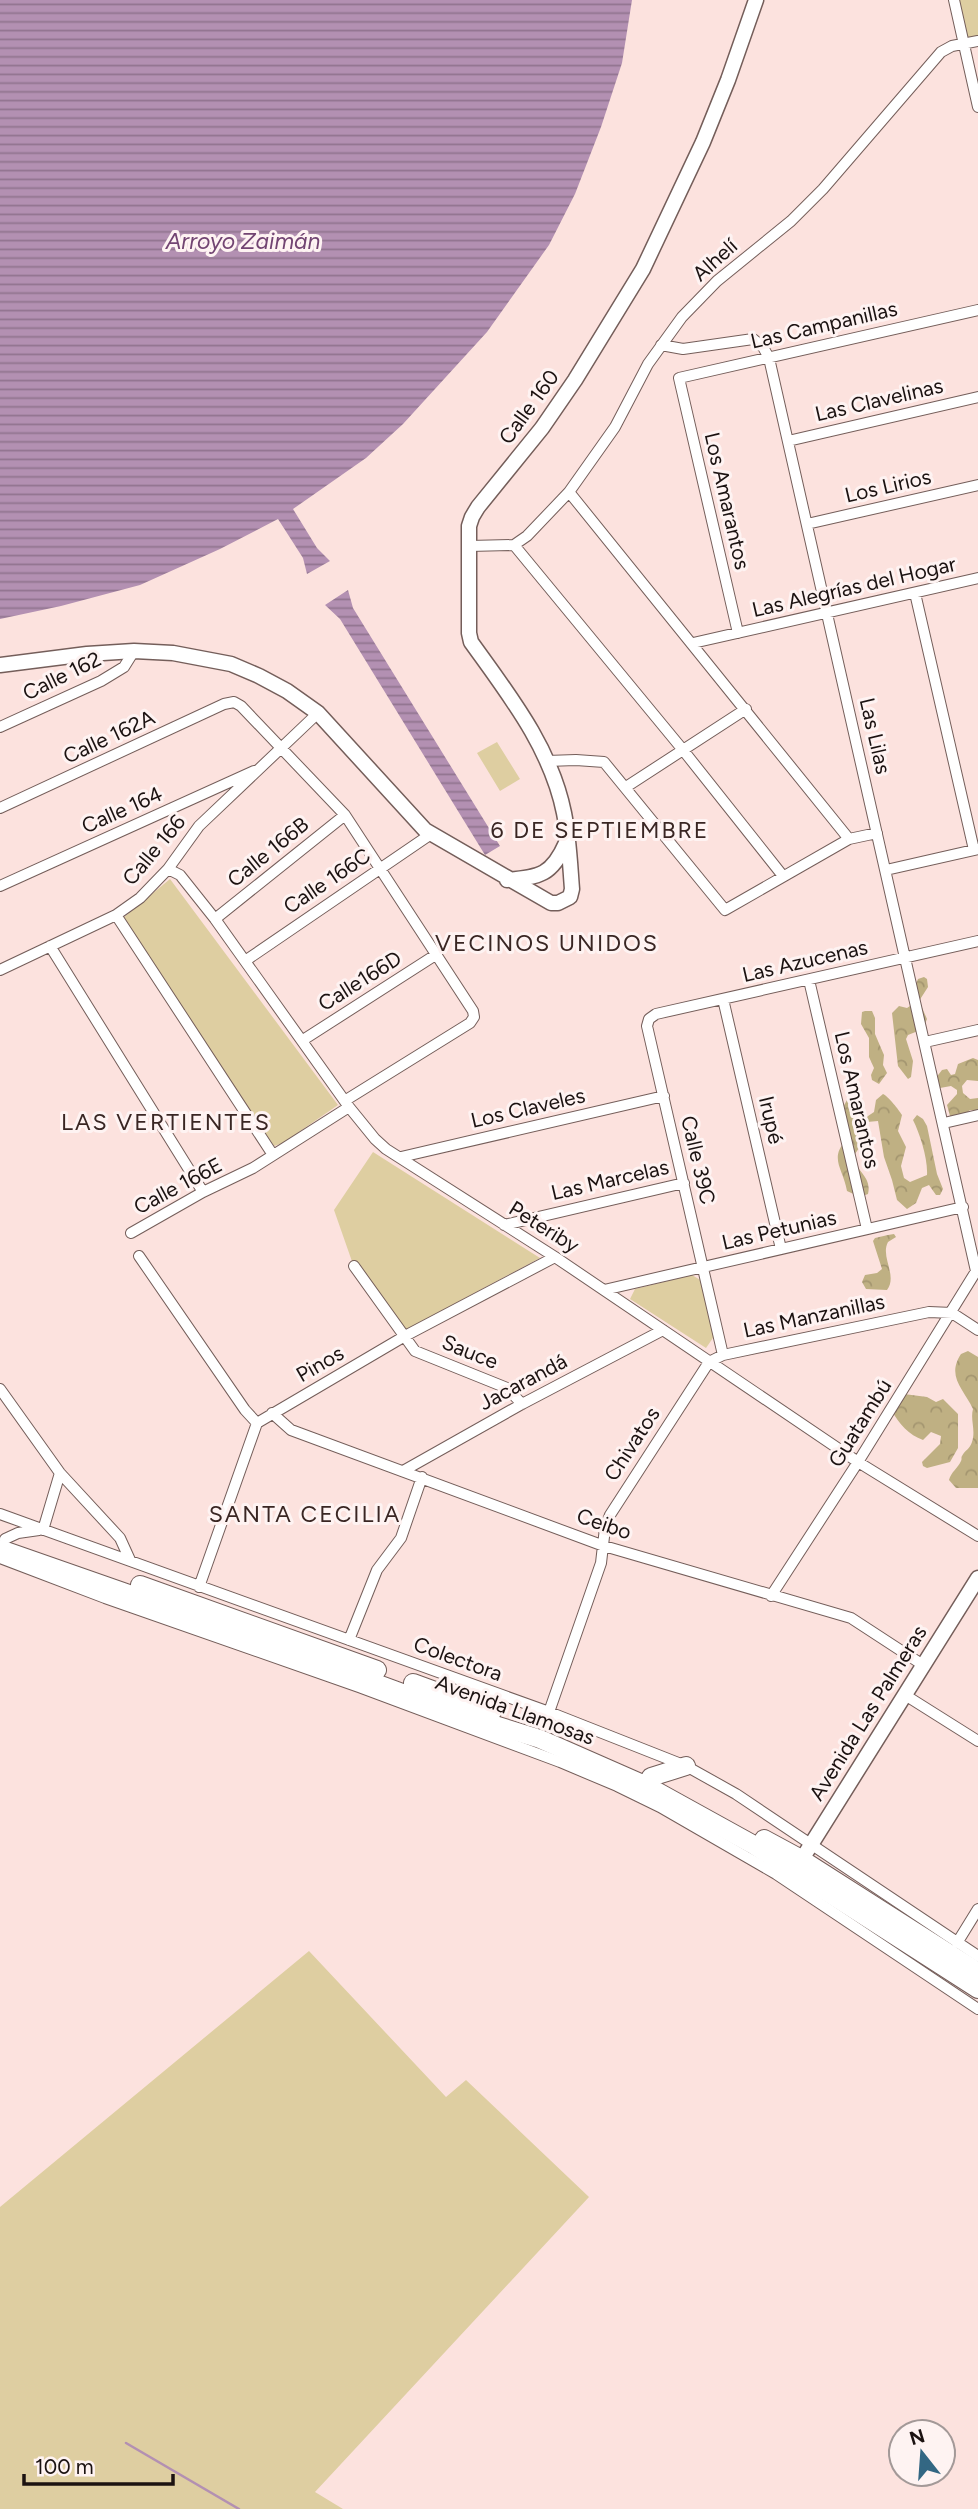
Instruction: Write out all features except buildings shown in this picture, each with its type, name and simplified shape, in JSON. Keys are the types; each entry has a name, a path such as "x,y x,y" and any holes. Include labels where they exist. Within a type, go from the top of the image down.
{"highway":[{"name":"Avenida Llamosas","path":"2,1541 177,1606 550,1733 651,1777 717,1811 794,1871"},
{"name":"Avenida Llamosas","path":"177,1606 361,1683 458,1719 540,1740 647,1786 752,1844 794,1871 829,1884 978,1972"},
{"path":"651,1777 687,1766"},
{"name":"Avenida Llamosas","path":"829,1884 978,1989"}],"main road":[{"name":"Calle 160","path":"0,665 37,659 134,651 173,653 230,664 287,691 318,713 411,817 431,834 551,903 565,901 570,897 572,889 564,814 547,761 515,704 471,642 467,625 469,526 478,507 548,419 575,380 643,269 708,130 729,80 756,0"},
{"path":"508,880 533,878 548,872 558,860 567,840"},
{"name":"Avenida Las Palmeras","path":"794,1871 978,1578"}],"street":[{"path":"954,0 978,107"},
{"name":"Alhelí","path":"514,545 527,536 569,492 609,437 648,364 682,317 717,281 791,221 823,189 941,52 952,46 978,41"},
{"name":"Las Campanillas","path":"679,378 978,310"},
{"path":"662,345 683,349 754,339 769,358"},
{"name":"Las Lilas","path":"769,358 977,1270"},
{"name":"Los Amarantos","path":"679,378 738,633"},
{"name":"Las Clavelinas","path":"788,441 978,397"},
{"name":"Los Lirios","path":"807,524 978,485"},
{"path":"569,492 849,839"},
{"path":"469,546 514,545 783,876"},
{"name":"Las Alegrías del Hogar","path":"693,643 978,578"},
{"path":"886,870 976,849 915,593"},
{"name":"Calle 162","path":"0,727 101,681 124,667 134,651"},
{"name":"Calle 162A","path":"0,808 224,704 234,702 241,705 282,748"},
{"path":"626,787 746,709"},
{"name":"Calle 166","path":"0,970 117,915 140,898 168,869 199,826 318,713"},
{"path":"282,748 345,816 437,954"},
{"path":"547,761 604,762 725,910 849,839 877,833"},
{"name":"Calle 164","path":"0,886 261,768"},
{"name":"Calle 166B","path":"215,919 345,816"},
{"name":"Calle 166C","path":"245,961 431,834"},
{"name":"Peteriby","path":"168,869 180,875 215,919 375,1139 555,1256 858,1462 978,1536"},
{"path":"117,915 273,1155"},
{"name":"Las Azucenas","path":"647,1026 649,1019 656,1014 978,941"},
{"path":"50,946 204,1192"},
{"name":"Calle 166E","path":"131,1233 253,1168 470,1023 474,1017 473,1012 437,954"},
{"name":"Calle166D","path":"303,1040 437,954"},
{"name":"Los Amarantos","path":"809,979 867,1229"},
{"name":"Irupé","path":"723,999 780,1249"},
{"name":"Calle 39C","path":"647,1026 723,1355"},
{"path":"925,1042 978,1030"},
{"name":"Los Claveles","path":"401,1157 664,1096"},
{"path":"944,1123 978,1115"},
{"name":"Las Marcelas","path":"504,1225 684,1183"},
{"name":"Las Petunias","path":"604,1290 963,1207"},
{"path":"139,1256 245,1410 257,1423 199,1587"},
{"name":"Pinos","path":"257,1423 405,1336 555,1256"},
{"name":"Sauce","path":"354,1266 415,1351 507,1388 522,1404"},
{"name":"Guatambú","path":"771,1596 977,1270"},
{"name":"Las Manzanillas","path":"709,1362 723,1355 929,1312 951,1313"},
{"path":"951,1313 978,1330"},
{"name":"Jacarandá","path":"403,1471 522,1404 663,1330"},
{"name":"Chivatos","path":"550,1712 601,1563 605,1528 610,1515 709,1362"},
{"path":"0,1389 60,1473 120,1538 130,1560"},
{"name":"Ceibo","path":"272,1413 291,1430 604,1546 851,1618 923,1665"},
{"path":"2,1541 18,1534 43,1530 60,1473"},
{"path":"348,1640 377,1570 401,1538 422,1477"},
{"name":"Colectora","path":"0,1514 130,1560 177,1606"},
{"name":"Colectora","path":"0,1558 177,1606"},
{"name":"Colectora","path":"177,1606 199,1587 550,1712 687,1766 811,1843 829,1884 978,2008"},
{"path":"905,1695 978,1741"},
{"path":"458,1719 617,1786 660,1807 761,1865 794,1871"},
{"path":"752,1844 761,1865"},
{"name":"Colectora","path":"829,1884 957,1943 978,1956"},
{"path":"957,1943 978,1909"}],"shaded area":[{"path":"954,0 978,0 978,41 964,44"},
{"path":"497,742 520,779 500,791 477,753"},
{"path":"170,879 338,1105 283,1143 274,1146 123,918"},
{"path":"373,1152 540,1258 400,1333 355,1270 334,1210"},
{"path":"692,1275 702,1281 715,1335 706,1348 630,1299 635,1289"},
{"path":"309,1951 446,2097 466,2080 589,2197 315,2492 343,2509 0,2509 0,2207"}],"green space":[{"path":"924,977 928,987 919,1001 927,1019 923,1029 908,1035 906,1039 913,1061 911,1077 908,1079 898,1066 892,1013 899,1006 910,1006 911,995 918,979"},
{"path":"872,1011 875,1034 884,1055 883,1065 887,1073 879,1084 872,1080 874,1068 869,1057 869,1038 861,1024 862,1012"},
{"path":"973,1058 978,1060 978,1081 967,1080 962,1086 963,1093 970,1099 978,1098 978,1110 970,1110 961,1118 951,1120 947,1105 957,1094 957,1090 951,1086 940,1088 935,1079 942,1070 947,1069 951,1075 955,1074 958,1064"},
{"path":"883,1094 902,1115 898,1131 906,1147 901,1166 904,1178 910,1182 927,1175 923,1147 913,1120 917,1115 927,1126 937,1174 943,1189 940,1195 936,1195 929,1185 922,1188 916,1203 907,1209 897,1200 884,1157 878,1121 867,1122 865,1118 874,1112 876,1100"},
{"path":"847,1100 854,1102 855,1115 860,1121 857,1140 859,1148 853,1157 869,1188 868,1194 860,1197 847,1191 838,1158 846,1140 842,1109"},
{"path":"894,1234 896,1237 888,1242 886,1248 891,1278 887,1290 866,1289 862,1282 865,1275 877,1273 882,1269 873,1241 875,1238"},
{"path":"968,1351 978,1357 978,1488 956,1488 949,1480 973,1438 973,1409 958,1383 955,1369 961,1354"},
{"path":"904,1394 927,1397 936,1402 943,1399 958,1414 958,1448 950,1462 927,1468 923,1466 922,1462 940,1444 941,1436 931,1432 923,1440 901,1425 892,1411"}],"water":[{"name":"Arroyo Zaimán","path":"0,0 632,0 622,63 601,127 575,194 549,245 487,332 403,424 366,458 293,509 317,548 330,561 307,574 303,558 278,519 140,585 0,619"},
{"path":"348,590 353,608 500,846 485,855 340,619 325,605"}],"waterway":[{"path":"126,2443 239,2509"}],"district":[{"name":"6 DE SEPTIEMBRE","path":"600,830"},
{"name":"VECINOS UNIDOS","path":"547,943"},
{"name":"LAS VERTIENTES","path":"166,1122"},
{"name":"SANTA CECILIA","path":"305,1514"}]}
